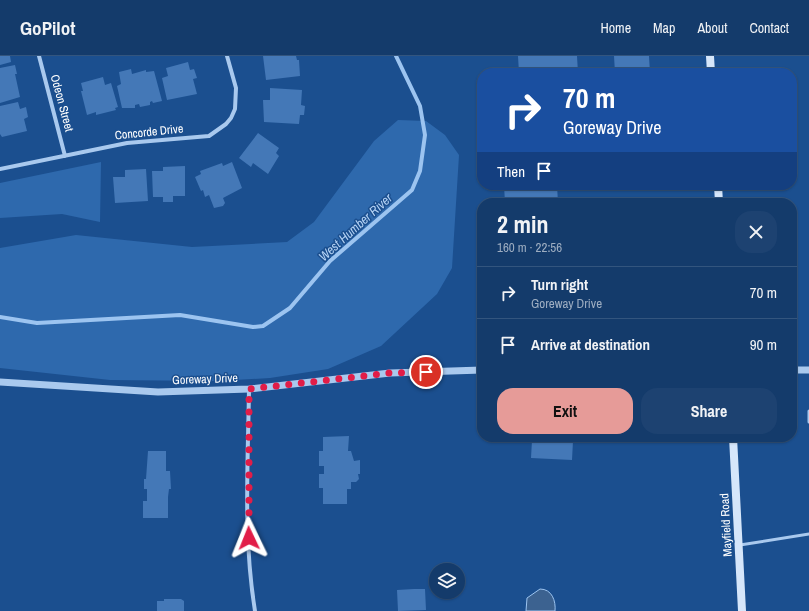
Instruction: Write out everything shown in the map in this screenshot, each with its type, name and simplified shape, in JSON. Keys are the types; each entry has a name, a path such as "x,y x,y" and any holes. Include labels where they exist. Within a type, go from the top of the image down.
{"main road":[{"path":"710,56 711,68"},
{"name":"Mayfield Road","path":"733,442 742,611"}],"street":[{"name":"Odeon Street","path":"39,56 65,156"},
{"name":"Concorde Drive","path":"0,169 147,140 205,136 219,130 231,118 236,99 236,88 227,56"},
{"name":"Goreway Drive","path":"0,382 158,392 249,389 390,373 477,370"},
{"path":"797,370 809,370"},
{"path":"249,389 247,483 250,579 255,611"}],"lane":[{"path":"809,411 809,422"},
{"path":"738,545 809,534"}],"shaded area":[{"path":"398,120 426,121 445,135 459,155 452,268 437,294 381,346 328,369 270,378 217,381 110,380 0,368 0,248 76,235 192,247 287,242 314,222 374,141"},
{"path":"101,162 100,222 62,214 0,218 0,183"},
{"path":"540,589 550,593 555,603 555,611 526,611 527,598"}],"building":[{"path":"0,56 10,56 11,62 0,65"},
{"path":"263,56 296,56 297,60 299,60 300,76 266,80"},
{"path":"518,56 577,56 578,68 519,68"},
{"path":"614,56 649,56 650,68 615,68"},
{"path":"188,62 190,70 194,69 197,78 193,79 197,94 167,100 162,78 168,76 166,68"},
{"path":"15,65 17,74 15,74 20,97 0,103 0,68"},
{"path":"131,69 132,74 146,70 146,72 154,71 162,101 153,103 152,101 150,102 150,105 140,107 139,104 135,105 135,108 122,108 117,86 121,84 119,72"},
{"path":"103,77 105,85 111,83 118,107 115,108 116,110 96,115 96,112 87,115 81,91 83,91 81,83"},
{"path":"270,88 302,90 301,105 305,106 304,115 300,115 299,124 264,122 263,100 270,100"},
{"path":"18,102 20,109 26,107 28,117 24,119 27,131 2,137 0,134 0,106"},
{"path":"258,133 279,148 276,153 279,156 268,174 253,163 251,167 239,158"},
{"path":"232,162 242,188 223,198 225,203 223,206 214,208 209,195 205,197 203,190 201,191 195,177 201,174 200,171 222,163 223,166"},
{"path":"185,166 185,196 173,196 173,202 163,202 163,197 153,197 152,171 163,171 163,167"},
{"path":"146,169 148,201 115,203 113,177 125,177 125,170"},
{"path":"504,190 557,190 558,198 505,198"},
{"path":"349,436 348,451 351,451 354,461 360,460 360,474 358,474 359,479 356,482 351,482 351,489 347,489 347,504 323,504 323,488 319,488 319,474 324,474 324,466 319,466 319,451 323,451 323,437"},
{"path":"532,442 573,442 572,460 531,458"},
{"path":"148,451 166,451 166,471 170,471 171,489 169,489 168,497 168,518 143,518 143,501 147,501 147,489 144,489 144,479 146,479"},
{"path":"425,589 426,610 398,611 397,590"},
{"path":"164,599 181,599 184,601 184,611 157,611 157,601 164,601"}],"waterway":[{"name":"West Humber River","path":"0,317 37,323 180,315 253,327 263,326 290,308 330,261 412,190 420,171 425,135 420,106 396,56"}],"route":[{"path":"249,538 247,483 249,389 390,373 426,372"}]}
